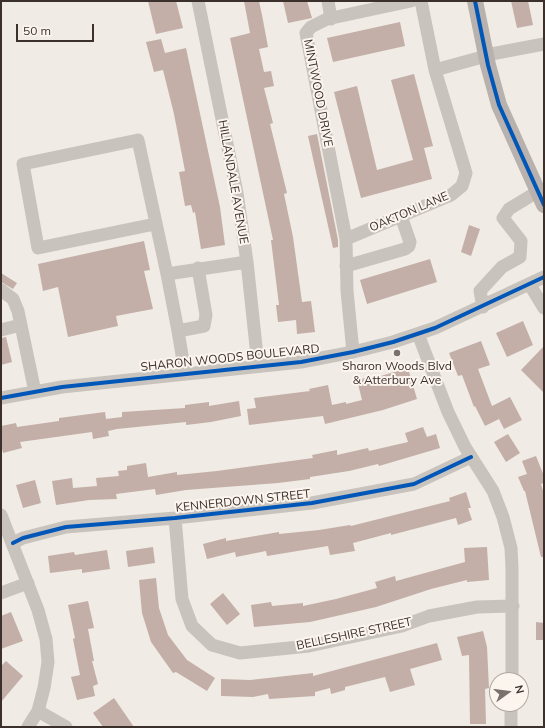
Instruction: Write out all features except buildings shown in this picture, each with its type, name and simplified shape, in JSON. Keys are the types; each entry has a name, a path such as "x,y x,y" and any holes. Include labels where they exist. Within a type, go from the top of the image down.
{"main road":[{"path":"475,1 486,56 499,105 541,198"}],"street":[{"name":"HILLANDALE AVENUE","path":"198,1 237,193 247,262 258,365"},
{"path":"328,1 331,18"},
{"name":"MINTWOOD DRIVE","path":"346,239 306,33 316,23 331,18 411,1"},
{"name":"OAKTON LANE","path":"346,239 451,195 462,186 466,173 435,70 421,1"},
{"path":"435,70 486,56 544,44"},
{"path":"155,224 38,248 22,164 138,140 167,274 185,373"},
{"path":"483,307 480,291 502,267 520,257 521,241 503,218 509,209 541,198"},
{"path":"346,266 405,249 409,246 410,242 401,216"},
{"path":"346,239 347,291 353,352"},
{"path":"167,274 198,268 247,262"},
{"path":"178,331 204,326 206,315 198,268"},
{"name":"SHARON WOODS BOULEVARD","path":"1,398 35,392 185,373 301,362 353,352 418,334 483,307 544,277"},
{"path":"530,285 544,308"},
{"path":"1,290 13,299 21,325 35,392"},
{"path":"1,330 21,325"},
{"path":"418,334 448,412 471,456 493,491 503,517 511,548 513,606 512,672"},
{"name":"KENNERDOWN STREET","path":"12,543 23,538 66,528 312,504 414,484 444,471 471,456"},
{"path":"1,515 38,610 47,647 48,662 44,688 38,711 28,727"},
{"name":"BELLESHIRE STREET","path":"176,518 182,599 192,626 212,645 240,653 310,646 402,626 429,616 477,607 513,606"},
{"path":"1,593 28,583"},
{"path":"38,711 66,727"},
{"path":"511,727 512,712"}],"cycle path":[{"path":"475,1 488,65 499,105 544,205"},
{"path":"1,398 62,387 301,362 353,352 393,342 435,328 544,277"},
{"path":"13,543 23,538 66,527 175,518 312,503 414,484 471,457"}],"place":[{"name":"Sharon Woods Blvd & Atterbury Ave","path":"397,353"}]}
